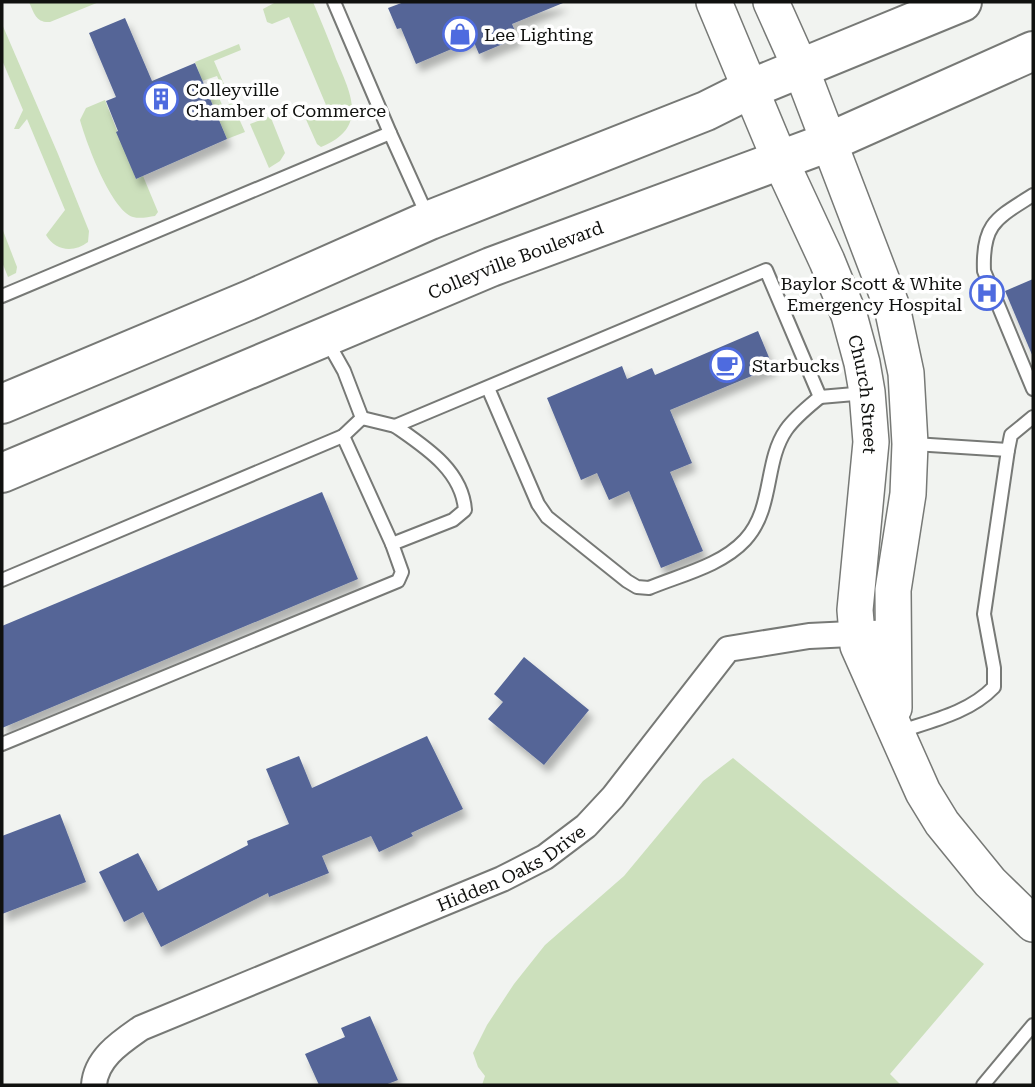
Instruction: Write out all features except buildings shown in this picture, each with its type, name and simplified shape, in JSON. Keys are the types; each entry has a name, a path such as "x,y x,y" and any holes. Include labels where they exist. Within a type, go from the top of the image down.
{"main road":[{"path":"2,404 252,299 430,220 706,111 750,89 957,3"},
{"name":"Colleyville Boulevard","path":"2,473 491,267 829,142 1033,51"}],"street":[{"name":"Church Street","path":"713,2 849,315 867,392 871,443 857,575 855,610 858,646 923,792 942,823 990,882 1033,924"},
{"name":"Church Street","path":"771,2 801,69 892,307 900,338 908,390 910,444 908,494 893,590 896,727"},
{"path":"867,392 908,390"},
{"name":"Hidden Oaks Drive","path":"94,1085 103,1061 117,1045 141,1028 502,879 565,843 614,797 729,649 808,636 893,632"}],"lane":[{"path":"334,2 430,220"},
{"path":"2,296 390,133"},
{"path":"1033,195 1002,214 985,238 983,253 984,271 1033,389"},
{"path":"395,426 766,270 820,397"},
{"path":"326,338 344,372 362,418"},
{"path":"488,388 538,504 547,517 628,582 637,587 649,588 719,559 744,541 754,529 762,511 779,442 786,430 820,397 867,392"},
{"path":"896,727 969,707 982,700 994,687 994,668 984,614 1011,435 1033,417"},
{"path":"362,418 395,426 440,459 453,476 464,499 465,510 453,520 392,544"},
{"path":"2,580 343,436 362,418"},
{"path":"2,744 398,581 402,572 392,544 343,436"},
{"path":"910,444 1008,450"},
{"path":"983,1085 1033,1025"}],"green space":[{"path":"29,2 99,2 45,22 34,13"},
{"path":"276,2 313,2 351,97 351,120 346,130 321,147 317,144 304,115 326,105 289,17 272,24 267,22 263,9"},
{"path":"2,24 89,231 88,242 83,246 65,249 54,244 46,235 65,210 27,119 19,129 14,129 23,110 2,60"},
{"path":"239,44 241,50 214,61 230,98 227,99 217,76 202,81 195,62"},
{"path":"213,84 223,107 232,103 245,132 227,139 205,87"},
{"path":"105,100 136,179 143,176 158,212 155,216 136,218 125,212 108,189 94,159 80,120 86,108"},
{"path":"271,118 285,153 280,161 269,168 250,124"},
{"path":"2,228 17,267 16,273 8,277 2,262"},
{"path":"733,758 984,964 890,1074 901,1085 482,1085 485,1076 473,1053 487,1025 514,984 545,945 624,876 703,781"}],"place":[{"name":"Lee Lighting","path":"460,34"},
{"name":"Colleyville Chamber of Commerce","path":"161,99"},
{"name":"Baylor Scott & White Emergency Hospital","path":"987,293"},
{"name":"Starbucks","path":"727,365"}]}
